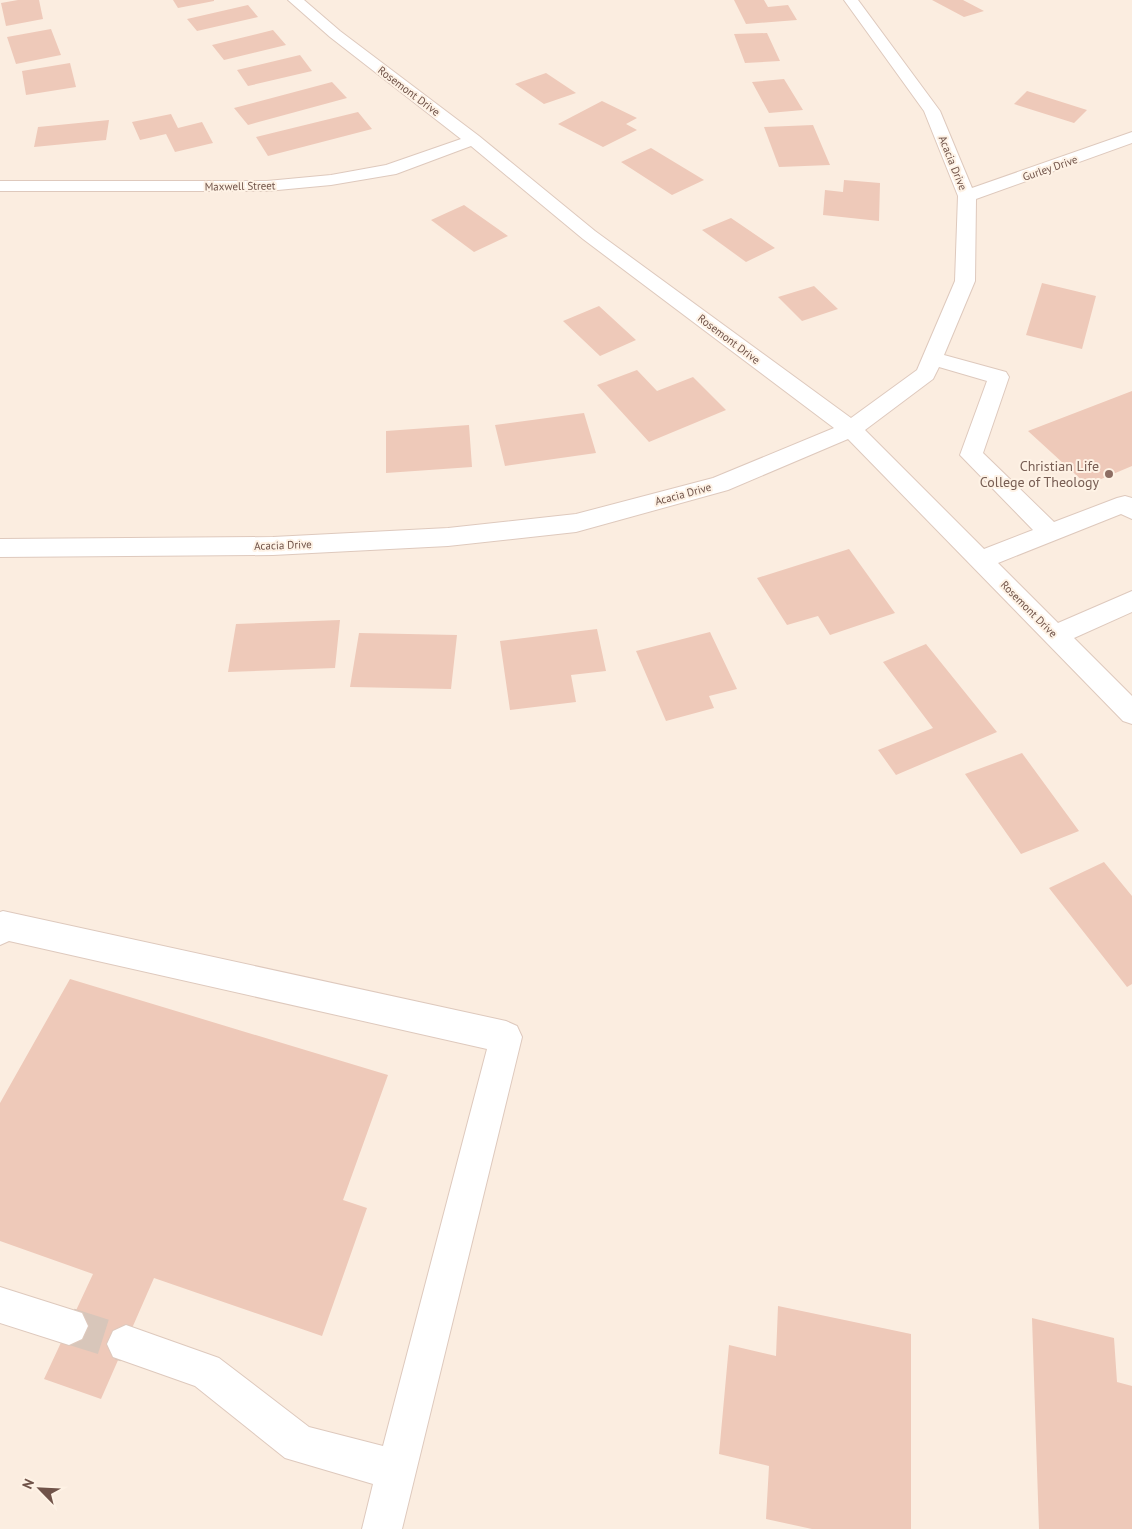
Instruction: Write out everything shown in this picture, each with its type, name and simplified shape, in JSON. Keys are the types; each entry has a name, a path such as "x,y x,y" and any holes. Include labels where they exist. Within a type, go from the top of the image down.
{"street":[{"name":"Rosemont Drive","path":"295,0 335,34 473,140 589,235 851,429 1132,714"},
{"name":"Acacia Drive","path":"0,548 273,546 448,537 576,524 720,484 851,429 926,374 965,281 967,196 932,111 851,0"},
{"name":"Gurley Drive","path":"967,196 1132,137"},
{"name":"Maxwell Street","path":"0,186 268,186 331,180 390,170 473,140"},
{"path":"933,358 999,376 971,455 1050,533"},
{"path":"980,560 1130,505"},
{"path":"1055,635 1132,601"},
{"path":"0,930 3,925 506,1037 382,1529"},
{"path":"0,1305 69,1326"},
{"path":"126,1344 206,1371 299,1444 397,1470"}],"building":[{"path":"18,0 39,0 43,19 6,26 1,3"},
{"path":"173,0 214,0 214,1 178,8"},
{"path":"734,0 764,0 768,7 788,5 797,20 746,24"},
{"path":"932,0 963,0 984,11 964,17"},
{"path":"248,5 258,17 197,31 187,19"},
{"path":"51,29 61,55 16,64 7,37"},
{"path":"273,30 286,45 224,60 212,45"},
{"path":"767,33 780,61 745,63 734,34"},
{"path":"300,55 312,71 248,86 237,70"},
{"path":"70,63 76,87 26,95 22,71"},
{"path":"546,73 576,93 544,104 515,84"},
{"path":"784,79 803,110 769,113 752,82"},
{"path":"332,82 347,98 248,125 234,108"},
{"path":"1027,91 1087,110 1074,123 1014,104"},
{"path":"602,101 637,118 626,124 637,130 603,147 558,124"},
{"path":"358,112 372,129 268,156 256,137"},
{"path":"171,114 178,128 202,122 213,143 175,152 166,134 140,140 132,122"},
{"path":"109,120 106,140 34,147 38,127"},
{"path":"813,125 830,165 779,167 764,127"},
{"path":"651,148 704,180 672,195 621,162"},
{"path":"844,180 880,183 879,221 823,215 825,190 843,192"},
{"path":"464,205 508,236 474,252 431,220"},
{"path":"731,218 775,248 746,262 702,230"},
{"path":"1042,283 1096,296 1082,349 1026,335"},
{"path":"814,286 838,309 802,321 778,297"},
{"path":"599,306 636,340 600,356 563,321"},
{"path":"637,370 657,391 693,377 726,410 649,442 597,385"},
{"path":"1132,391 1132,466 1087,485 1028,431"},
{"path":"584,413 596,453 505,466 495,425"},
{"path":"469,425 472,467 386,473 386,431"},
{"path":"849,549 895,613 830,635 818,616 787,625 757,578"},
{"path":"340,620 335,668 228,672 236,624"},
{"path":"597,629 606,671 571,675 576,702 510,710 500,641"},
{"path":"710,632 737,689 709,696 714,708 666,721 636,651"},
{"path":"359,633 457,635 451,689 350,687"},
{"path":"926,644 997,732 896,775 878,750 933,728 883,662"},
{"path":"1022,753 1079,831 1021,854 965,774"},
{"path":"1104,862 1132,896 1132,984 1127,987 1049,888"},
{"path":"70,979 388,1075 343,1200 367,1208 322,1336 154,1278 101,1399 44,1379 93,1274 0,1241 0,1103"},
{"path":"778,1306 911,1334 911,1529 812,1529 766,1519 769,1466 719,1454 729,1345 776,1356"},
{"path":"1032,1318 1114,1338 1117,1382 1132,1386 1132,1529 1039,1529"}],"tunnel":[{"path":"69,1326 126,1344"}],"place":[{"name":"Christian Life College of Theology","path":"1109,474"}]}
